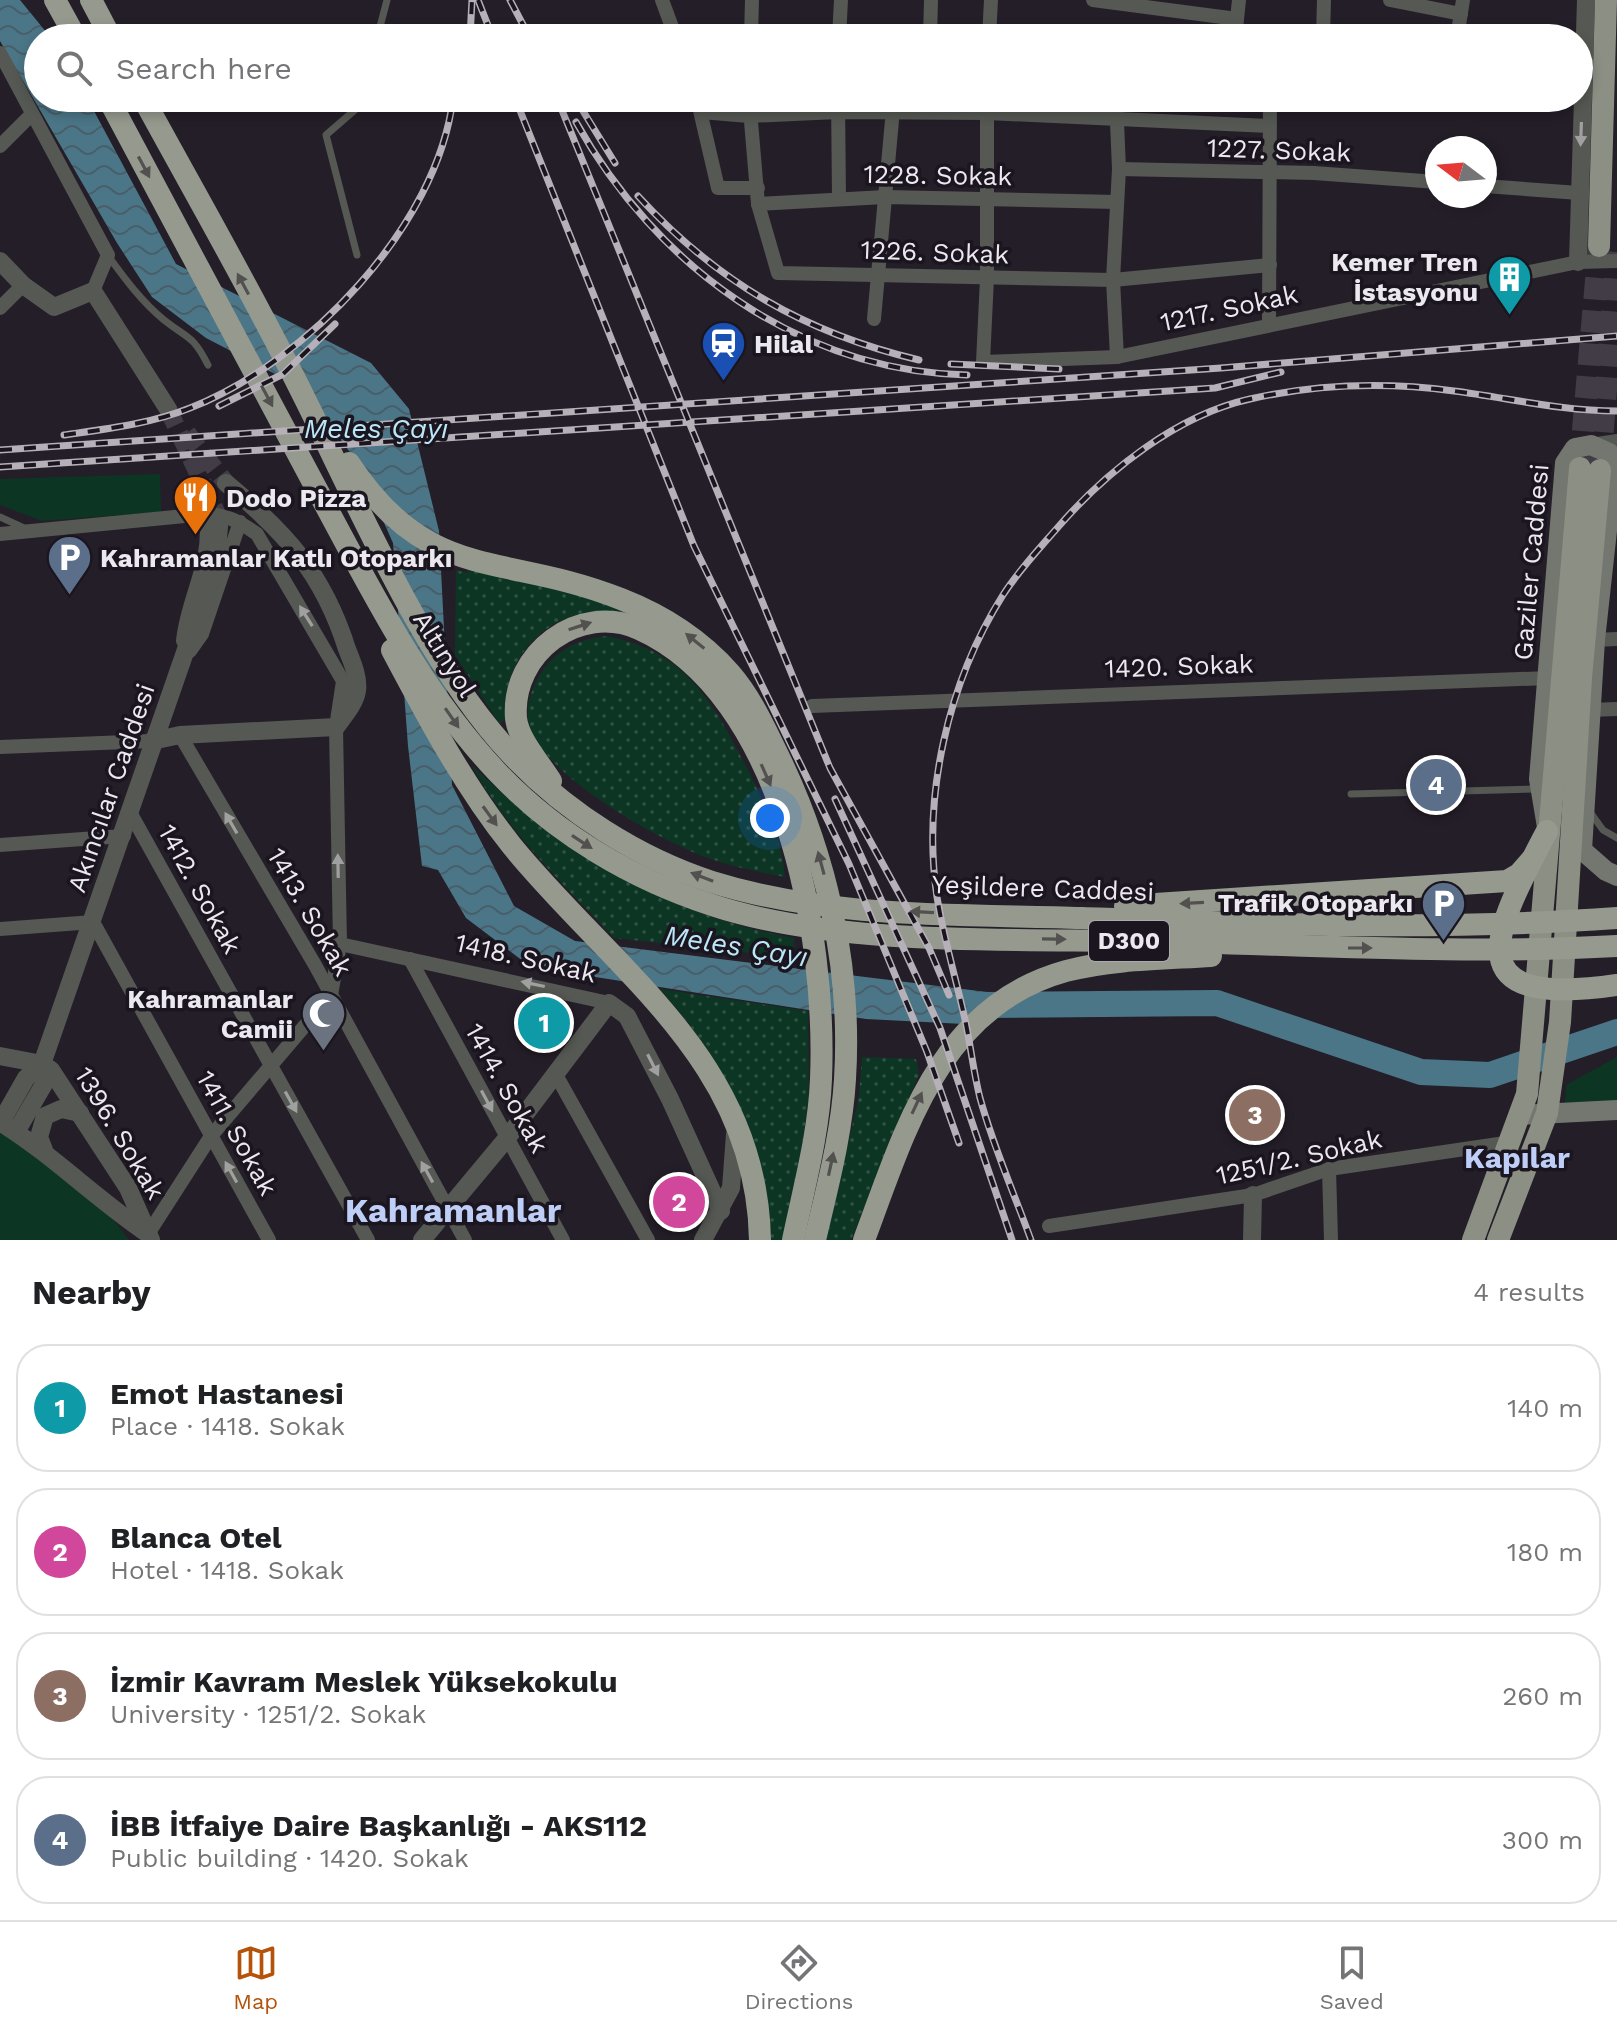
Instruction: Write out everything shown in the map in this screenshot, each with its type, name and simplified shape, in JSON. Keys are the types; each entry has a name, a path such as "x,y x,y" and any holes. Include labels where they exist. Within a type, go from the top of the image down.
{"highway":[{"path":"55,0 68,24"},
{"path":"91,0 104,24"},
{"name":"Altınyol","path":"115,112 356,561 433,692 500,775 572,836 623,868 714,906 775,921 845,930 976,938"},
{"path":"151,112 307,402 385,511 421,539 467,559 588,588 642,608 693,638 730,673 760,718 804,809 828,888 840,968 844,1006 844,1094 815,1240"},
{"name":"Yeşildere Caddesi","path":"307,402 405,597 456,682 509,753 571,808 672,866 709,881 777,897 878,910 1000,915 1397,925 1617,918"},
{"path":"356,561 378,623 477,798 515,849 653,997 712,1072 734,1118 756,1192 760,1240"},
{"path":"571,808 516,721 516,701 524,675 540,649 559,633 575,626 594,621 636,627 680,652 700,669 735,714 753,746 798,862 815,964 822,1049 818,1106 793,1240"},
{"path":"1547,831 1505,912 1499,945 1502,959 1517,982 1538,990 1617,985"},
{"path":"1000,915 1494,882 1519,874 1533,858"},
{"path":"1617,908 1610,937 1617,954"},
{"name":"Yeşildere Caddesi","path":"976,938 1282,948 1508,951 1617,946"},
{"path":"864,1240 925,1086 944,1056 986,1011 1007,997 1068,971 1282,948"}],"main road":[{"path":"1599,246 1606,0"},
{"path":"1498,1240 1548,1105 1560,1022 1581,678 1605,449 1591,445"},
{"name":"Gaziler Caddesi","path":"1547,831 1539,789 1565,463 1575,448 1591,445"},
{"path":"1568,899 1582,850 1595,640 1612,525 1602,464"},
{"name":"Gaziler Caddesi","path":"1473,1240 1524,1105 1538,990 1547,831 1564,682 1602,464"},
{"path":"1582,850 1606,871 1617,876"},
{"path":"1524,1105 1617,1110"}],"street":[{"path":"662,0 671,24"},
{"path":"751,24 752,0"},
{"path":"840,24 841,0"},
{"path":"930,24 931,0"},
{"path":"990,24 991,0"},
{"path":"1093,0 1237,19"},
{"path":"1236,24 1239,0"},
{"path":"1323,24 1324,0"},
{"path":"1390,0 1462,7"},
{"path":"1584,24 1586,0"},
{"path":"0,53 24,101"},
{"path":"0,261 23,285 54,307 93,291 108,255 30,112"},
{"name":"1228. Sokak","path":"701,112 718,188 758,196 839,199 885,197 1117,202"},
{"path":"731,112 749,116 781,112"},
{"name":"1226. Sokak","path":"749,112 758,196 778,273 1113,280 1270,265"},
{"path":"838,112 839,199"},
{"path":"879,112 915,112"},
{"path":"987,112 987,278"},
{"path":"1052,112 1269,126"},
{"path":"1117,112 1119,169 1113,280 1117,357"},
{"path":"1269,323 1270,112"},
{"path":"1578,262 1580,112"},
{"path":"874,319 891,114"},
{"path":"0,146 31,115"},
{"name":"1227. Sokak","path":"1119,169 1270,172 1425,181"},
{"path":"1497,187 1579,193"},
{"name":"1217. Sokak","path":"987,278 983,362 1117,357 1269,323 1578,262 1617,261"},
{"path":"0,308 23,285"},
{"path":"93,291 168,409"},
{"path":"1591,445 1617,441"},
{"path":"226,483 276,525 303,557 338,620 357,678 357,693 336,727"},
{"path":"0,534 212,520 219,514 240,522 262,543 343,681 336,727 340,944 331,995 211,1136 150,1237"},
{"name":"Akıncılar Caddesi","path":"42,1064 124,836 152,741 216,563 212,520"},
{"path":"180,664 202,634 240,522"},
{"path":"1595,640 1617,639"},
{"name":"1420. Sokak","path":"812,706 1548,678"},
{"path":"1590,710 1617,709"},
{"path":"0,747 152,741 180,735 336,727"},
{"name":"1413. Sokak","path":"180,735 331,995 465,1240"},
{"name":"1412. Sokak","path":"131,814 368,1240"},
{"path":"0,845 124,836"},
{"path":"0,929 93,922"},
{"name":"1411. Sokak","path":"93,922 269,1240"},
{"name":"1418. Sokak","path":"340,944 609,1003 627,1016 670,1099 721,1211"},
{"name":"1414. Sokak","path":"410,959 563,1240"},
{"path":"422,1240 507,1138 609,1003"},
{"path":"0,1056 42,1064"},
{"path":"6,1125 26,1078 42,1064"},
{"name":"1396. Sokak","path":"42,1064 51,1070 128,1188 150,1237"},
{"path":"555,1073 648,1240"},
{"path":"44,1150 39,1137 45,1116 61,1109 80,1113"},
{"path":"703,1240 721,1211 734,1173 734,1118"},
{"name":"1396. Sokak","path":"6,1125 44,1150 111,1209 150,1237"},
{"name":"1251/2. Sokak","path":"1049,1226 1253,1195 1329,1169 1512,1142"},
{"path":"1329,1169 1331,1240"},
{"path":"1252,1240 1253,1195"}],"lane":[{"path":"381,24 387,0"},
{"path":"353,112 326,135 357,255"},
{"path":"108,255 131,287 164,320 196,340 208,365"},
{"path":"0,517 38,533"},
{"path":"1351,794 1539,789"},
{"path":"1585,805 1603,830 1617,838"}],"green space":[{"path":"160,474 161,512 42,521 0,505 0,479"},
{"path":"468,569 576,593 646,620 591,613 566,619 550,627 524,651 515,667 506,701 507,719 499,723 455,655 456,570 467,573"},
{"path":"607,636 659,655 696,685 711,704 767,810 780,849 785,877 717,861 663,838 583,788 542,750 531,731 528,718 530,698 538,678 551,660 567,648"},
{"path":"471,764 542,826 580,853 660,897 748,928 794,938 795,958 614,938 518,834"},
{"path":"660,989 808,1011 809,1101 787,1240 771,1240 761,1170 751,1137 723,1075 704,1045"},
{"path":"862,1057 916,1059 919,1074 851,1240 826,1240 859,1096"},
{"path":"1617,1057 1617,1101 1565,1103 1566,1085"},
{"path":"0,1130 100,1202 129,1240 0,1240"}],"water":[{"name":"Meles Çayı","path":"0,0 20,0 40,24 24,24 24,82 0,41"},
{"name":"Meles Çayı","path":"41,112 95,112 176,264 371,363 409,409 439,531 452,785 514,906 575,941 987,992 984,1025 866,1019 531,967 466,918 438,870 422,866 408,746 393,543 357,462 304,389 206,338 152,297"}],"waterway":[{"path":"980,1005 1217,1003 1421,1072 1490,1075 1617,1032"}],"tunnel":[{"path":"1580,464 1599,246"},
{"path":"1600,465 1617,252"},
{"path":"168,409 216,512 219,526"},
{"path":"187,433 226,483"}],"railway":[{"path":"471,24 472,0"},
{"path":"478,0 487,24"},
{"path":"510,0 523,24"},
{"path":"64,435 144,422 190,408 234,387 278,359 320,324 359,284 394,240 422,194 442,146 450,112"},
{"path":"521,112 694,546 849,864 927,1052 959,1143"},
{"path":"563,112 830,768 929,948 949,995"},
{"path":"584,112 615,163"},
{"path":"576,122 609,174 647,222 691,264 738,301 791,331 846,354 905,369 967,375"},
{"path":"638,196 699,254 765,300 838,335 919,360"},
{"path":"219,406 283,374 335,324"},
{"path":"0,450 1221,368 1617,336"},
{"path":"951,364 1059,369"},
{"path":"0,467 1215,388 1281,372"},
{"path":"1031,1240 980,1098 940,913 933,859 937,780 954,702 984,629 1009,586 1078,505 1121,466 1196,418 1250,399 1301,390 1377,386 1428,388 1555,407 1617,411"},
{"path":"835,799 940,1028 1012,1240"}],"place":[{"name":"Kemer Tren İstasyonu","path":"1509,316"},
{"name":"Hilal","path":"723,383"},
{"name":"Dodo Pizza","path":"195,537"},
{"name":"Kahramanlar Katlı Otoparkı","path":"69,597"},
{"name":"İBB İtfaiye Daire Başkanlığı - AKS112","path":"1436,785"},
{"name":"Trafik Otoparkı","path":"1444,942"},
{"name":"Emot Hastanesi","path":"544,1023"},
{"name":"Kahramanlar Camii","path":"324,1053"},
{"name":"İzmir Kavram Meslek Yüksekokulu","path":"1255,1115"},
{"name":"Blanca Otel","path":"679,1202"}],"district":[{"name":"Kapılar","path":"1517,1157"},
{"name":"Kahramanlar","path":"453,1210"}]}
